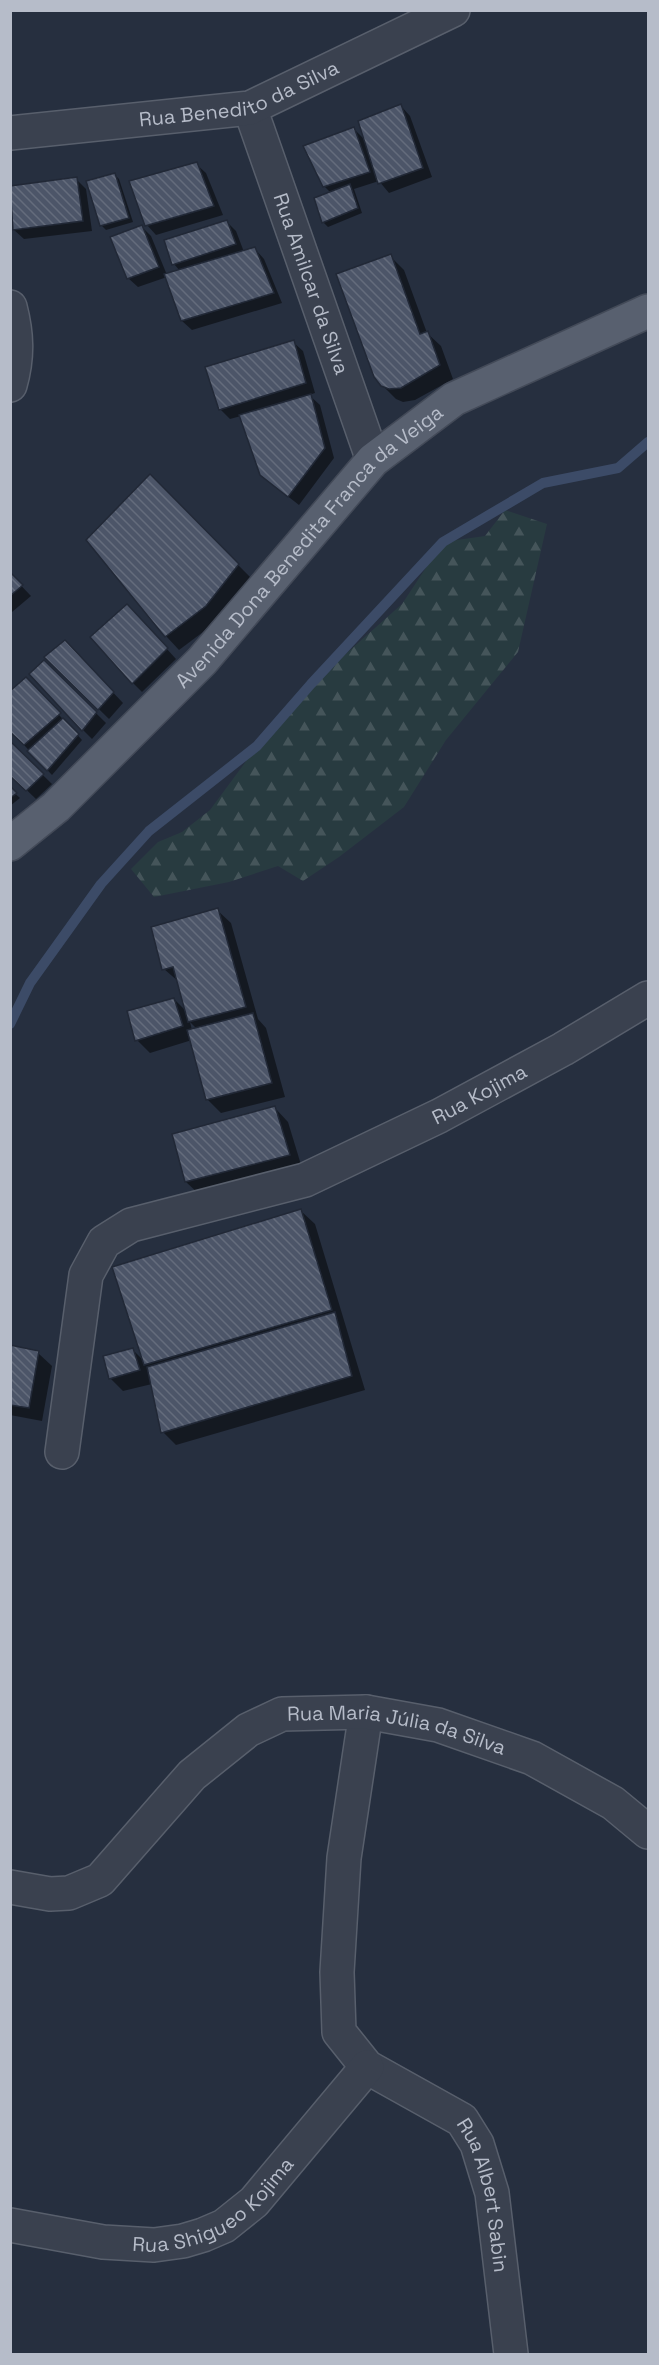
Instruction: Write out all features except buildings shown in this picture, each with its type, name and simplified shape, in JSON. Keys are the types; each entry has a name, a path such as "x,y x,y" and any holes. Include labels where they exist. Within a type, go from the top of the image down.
{"main road":[{"name":"Avenida Dona Benedita Franca da Veiga","path":"10,844 56,807 202,661 373,460 454,399 648,311"}],"street":[{"name":"Rua Benedito da Silva","path":"10,134 250,108 453,10"},
{"name":"Rua Amilcar da Silva","path":"250,108 373,460"},
{"path":"10,306 16,332 16,364 10,385"},
{"name":"Rua Kojima","path":"62,1452 86,1275 104,1242 131,1225 306,1180 439,1116 563,1049 648,998"},
{"name":"Rua Maria Júlia da Silva","path":"10,1887 50,1894 69,1893 100,1880 192,1775 248,1730 282,1714 366,1712 438,1725 532,1758 613,1803 648,1832"},
{"name":"Rua Albert Sabin","path":"366,1712 344,1858 337,1972 339,2032 367,2067 462,2120 477,2144 492,2193 511,2355"},
{"name":"Rua Shigueo Kojima","path":"10,2225 103,2242 154,2245 183,2241 224,2226 254,2202 367,2067"}],"green space":[{"path":"505,510 547,524 518,652 446,740 404,807 339,857 303,881 278,866 229,882 154,897 131,869 158,842 182,832 210,810 287,706 402,604 443,542 485,536"}],"waterway":[{"path":"10,1024 30,983 101,884 149,831 257,746 311,684 443,542 543,483 618,468 648,442"}]}
